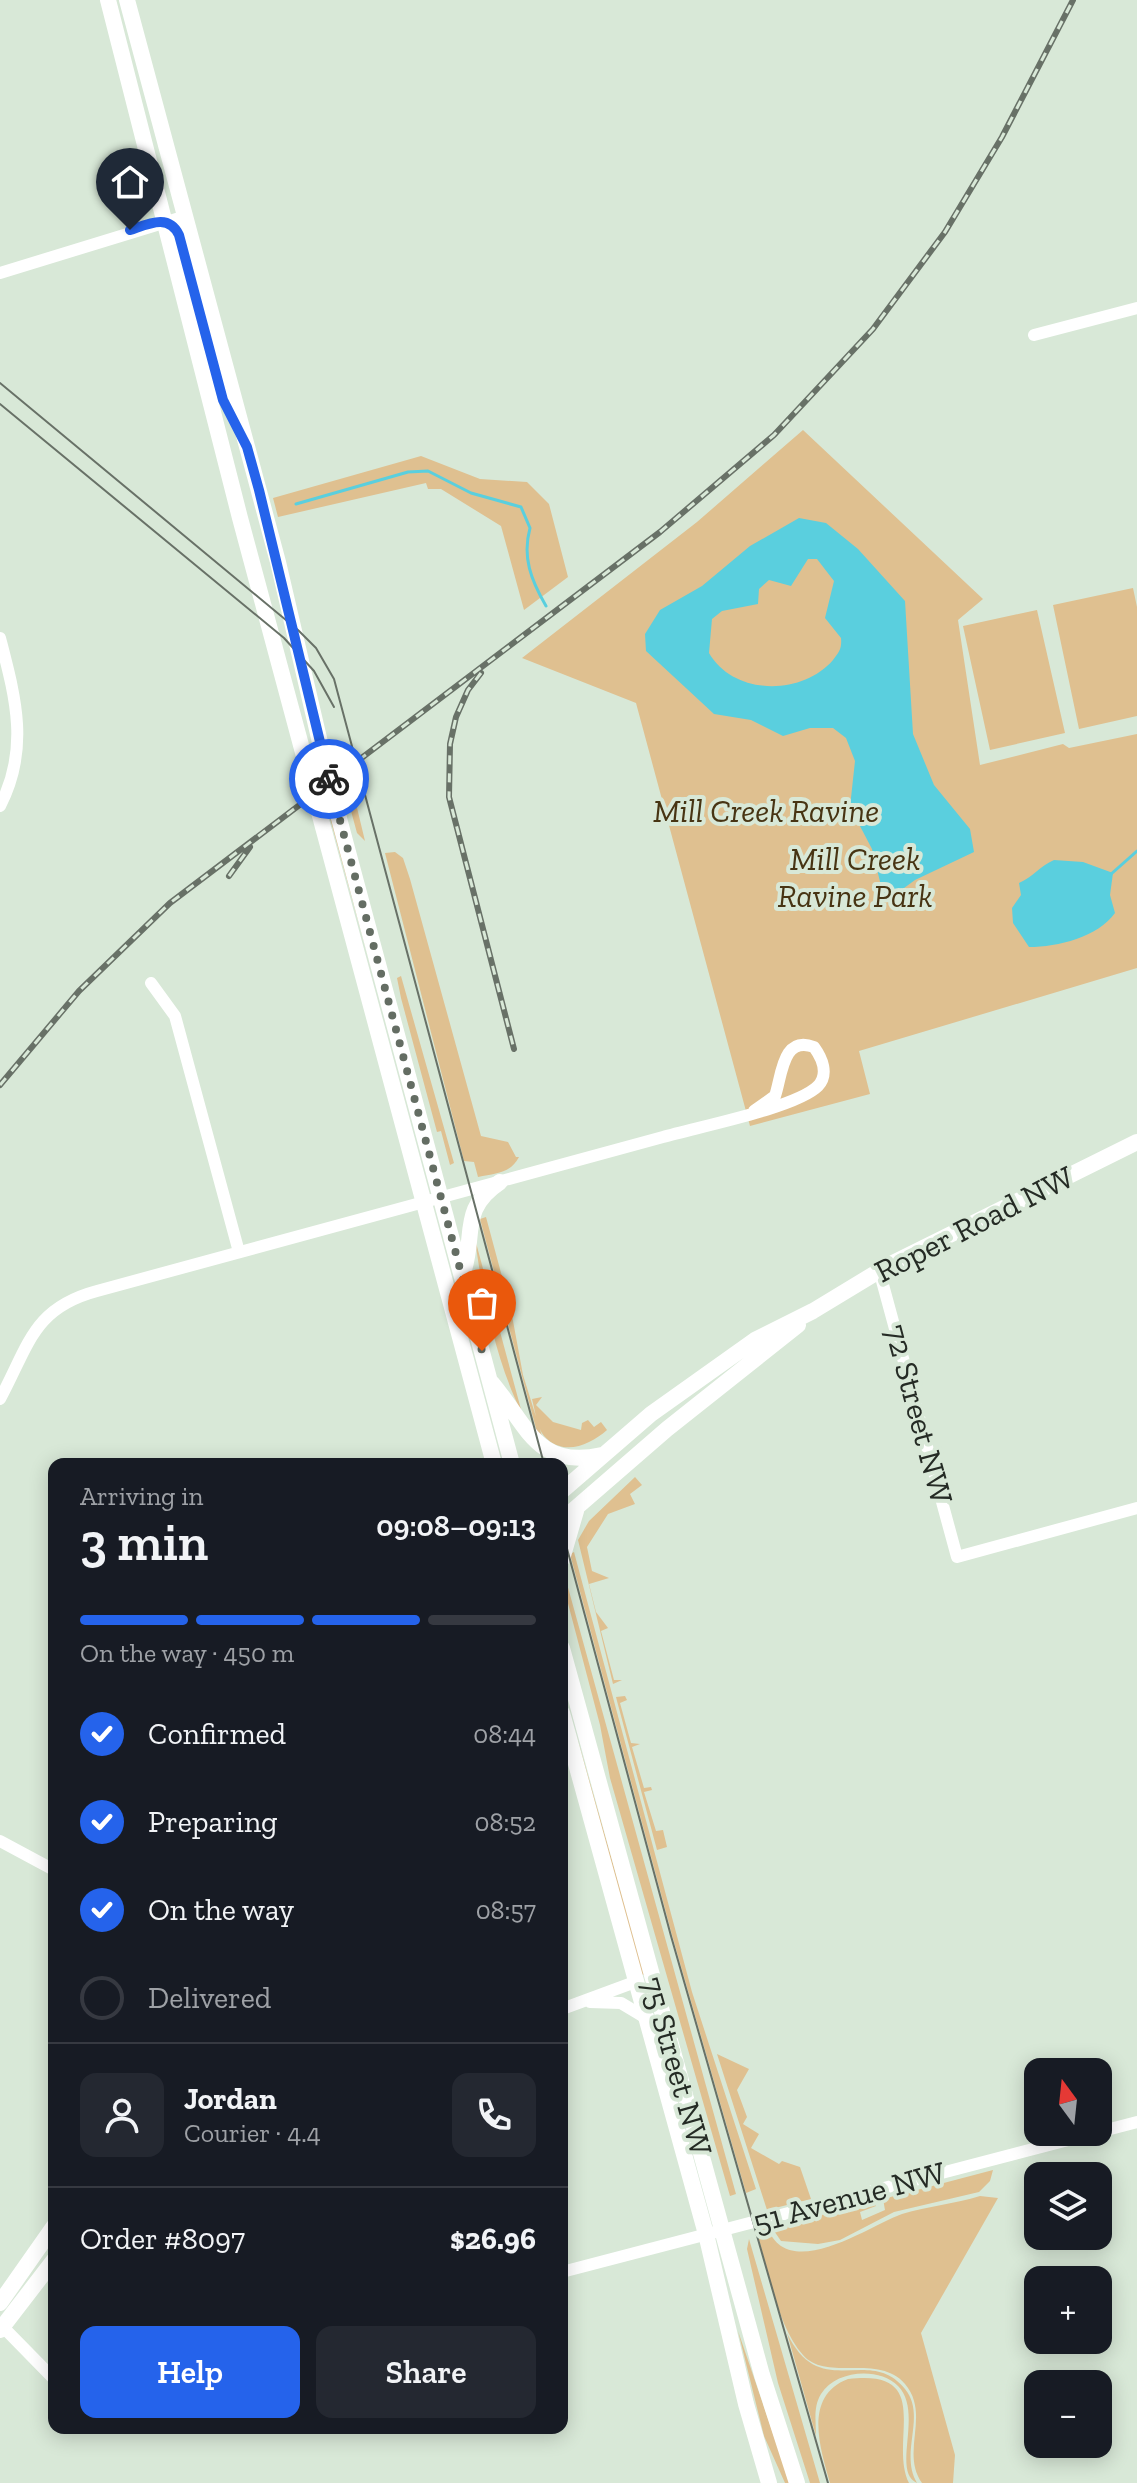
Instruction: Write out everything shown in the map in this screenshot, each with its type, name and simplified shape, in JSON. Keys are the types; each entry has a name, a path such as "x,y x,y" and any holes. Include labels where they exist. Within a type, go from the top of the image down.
{"main road":[{"path":"108,0 163,221 432,1200 462,1276 510,1458"},
{"path":"127,0 281,574 307,698 493,1458"},
{"path":"139,123 151,131 174,202 186,216"},
{"path":"163,221 174,226 179,235 223,400 247,447"},
{"name":"Roper Road NW","path":"568,1486 718,1364 755,1340 813,1311 879,1270 1137,1142"},
{"path":"462,1276 470,1254 474,1205 500,1182"},
{"name":"Roper Road NW","path":"568,1515 729,1379 770,1350 813,1311"},
{"path":"489,1380 530,1435 547,1451 564,1458"},
{"path":"568,1459 603,1455"},
{"path":"568,1540 579,1505"},
{"name":"75 Street NW","path":"568,1670 762,2375 797,2483"},
{"name":"75 Street NW","path":"568,1735 706,2234 746,2404 769,2483"},
{"path":"635,1982 654,1989"},
{"path":"0,2303 48,2235"},
{"path":"1,2327 48,2268"}],"street":[{"path":"0,273 186,216"},
{"path":"1034,335 1137,308"},
{"path":"0,638 19,720 7,789 0,806"},
{"path":"151,983 175,1016 239,1252"},
{"path":"0,1399 42,1321 65,1301 500,1182 754,1111 790,1100 818,1086 823,1066 814,1047 800,1045 789,1050 783,1060 775,1096 754,1111"},
{"name":"72 Street NW","path":"879,1270 957,1557 1137,1508"},
{"path":"0,1841 48,1867"},
{"path":"568,2007 635,1982"},
{"path":"587,2002 621,2003 646,2018"},
{"name":"51 Avenue NW","path":"568,2270 1137,2122"},
{"path":"1,2327 48,2373"}],"green space":[{"name":"Mill Creek Ravine Park","path":"803,430 983,599 958,620 980,765 1063,744 1069,748 1137,734 1137,968 859,1051 870,1094 750,1126 636,703 522,658 697,522"},
{"path":"421,456 480,479 527,482 549,504 568,577 524,610 501,526 441,489 428,489 426,483 278,517 273,498"},
{"path":"1133,588 1137,607 1137,716 1079,729 1053,605"},
{"path":"1037,610 1065,733 990,750 963,626"},
{"path":"325,786 402,1079 322,789"},
{"path":"352,787 365,841 357,833 345,789"},
{"path":"395,852 403,858 410,879 481,1136 508,1142 516,1157 519,1157 502,1172 478,1177 474,1162 464,1161 385,853"},
{"path":"401,976 454,1163 450,1165 441,1131 437,1132 401,998 397,978"},
{"path":"486,1217 511,1310 523,1375 542,1436 538,1436 480,1219"},
{"path":"475,1239 522,1413 505,1373 492,1328"},
{"path":"542,1397 536,1405 553,1422 581,1430 582,1423 588,1420 594,1427 601,1422 607,1430 593,1440 576,1446 559,1446 551,1442 540,1428 532,1399"},
{"path":"635,1477 642,1485 630,1494 635,1504 608,1514 587,1547 592,1571 609,1578 589,1584 596,1612 608,1628 601,1631 614,1680 622,1680 613,1684 578,1540 589,1521"},
{"path":"574,1552 692,1992 756,2189 746,2193 672,1935 570,1554"},
{"path":"568,1587 736,2194 730,2196 610,1778 600,1725 568,1603"},
{"path":"625,1696 627,1700 620,1703 631,1743 640,1744 632,1747 644,1788 651,1787 652,1790 644,1792 656,1831 663,1830 667,1847 657,1850 616,1697"},
{"path":"576,1734 645,1975 640,1974"},
{"path":"717,2054 749,2069 737,2090 747,2117 743,2124 759,2134 751,2148 779,2164 782,2161 800,2167 811,2199 767,2210"},
{"path":"993,2170 990,2181 979,2192 894,2212 840,2240 818,2244 781,2241 772,2228 875,2201 876,2206 860,2212 862,2220 885,2210 883,2199"},
{"path":"980,2196 998,2198 921,2333 955,2455 953,2483 922,2483 914,2459 916,2408 905,2384 881,2370 825,2367 803,2355 780,2312 756,2229 767,2226 777,2243 792,2251 810,2251 850,2238 902,2214"},
{"path":"749,2239 820,2483 810,2483 778,2383 747,2249"},
{"path":"738,2331 790,2483 785,2483 764,2436"},
{"path":"787,2333 800,2354 814,2365 829,2370 876,2371 891,2377 905,2389 914,2411 911,2459 917,2483 910,2477 907,2467 908,2411 905,2397 898,2386 890,2380 869,2374 837,2380 818,2399 816,2436"},
{"path":"848,2379 875,2379 892,2385 900,2396 904,2411 904,2466 909,2483 830,2483 819,2439 820,2410 834,2387"}],"water":[{"path":"799,518 826,523 858,549 905,601 913,734 934,785 970,829 974,852 915,880 885,902 872,849 850,807 855,761 846,738 833,728 810,728 783,736 751,720 714,714 646,651 645,634 660,610 702,586 750,546","holes":["808,559 817,559 834,581 825,618 841,638 840,650 833,660 820,672 787,685 751,684 720,667 709,653 712,619 722,611 758,604 759,589 769,580 791,586"]},
{"path":"1054,860 1083,862 1113,873 1110,895 1115,913 1098,928 1076,939 1029,947 1013,923 1012,908 1021,895 1019,883"}],"waterway":[{"path":"296,504 408,472 428,471 471,493 521,507 530,528 527,549 529,568 546,606"},
{"path":"1110,875 1137,851"}],"tram line":[{"path":"0,383 298,630 316,648 334,679 542,1458"},
{"path":"0,404 284,638 314,671 334,707"},
{"path":"568,1552 671,1936 828,2483"}],"railway":[{"path":"0,1085 79,991 170,903 660,532 774,435 873,329 945,232 1002,137 1073,0"},
{"path":"481,673 468,690 456,717 450,744 449,797 514,1049"},
{"path":"229,876 250,847"}],"way so far":[{"path":"329,779 482,1351"}],"route":[{"path":"130,230 163,221 174,226 179,235 223,400 247,447 259,490 329,779"}],"park label":[{"name":"Mill Creek Ravine","path":"766,811"}]}
